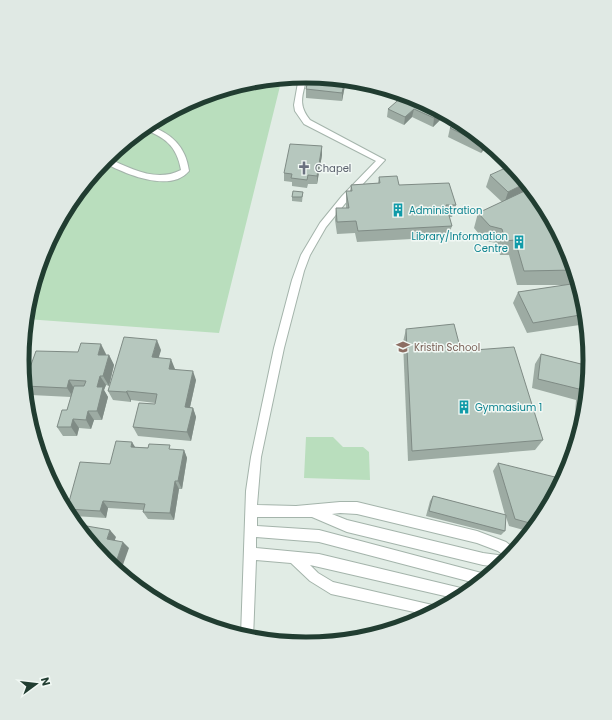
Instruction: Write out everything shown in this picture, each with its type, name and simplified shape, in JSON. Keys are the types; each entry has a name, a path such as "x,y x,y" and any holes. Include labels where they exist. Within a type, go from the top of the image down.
{"lane":[{"path":"247,631 252,511 256,457 279,348 285,333 299,271 309,249 327,219 350,192 381,160 307,122 299,111 298,105 302,83"},
{"path":"111,163 149,176 166,178 178,176 185,171 177,145 153,129"},
{"path":"252,511 312,511 345,506 477,536 502,546 507,550"},
{"path":"312,511 347,526 483,559 497,561"},
{"path":"251,531 319,536 478,577"},
{"path":"250,553 319,560 456,593"},
{"path":"294,558 327,587 427,609"}],"green space":[{"path":"280,84 219,333 32,319 38,288 50,254 66,221 86,191 110,164 137,140 152,130 200,104 234,92"},
{"path":"306,437 333,437 343,447 363,447 369,452 370,480 304,478"}],"building":[{"path":"307,83 344,85 342,93 306,89"},
{"path":"399,99 436,116 434,118 414,109 405,117 388,109"},
{"path":"453,126 475,140 450,128"},
{"name":"Chapel","path":"290,144 322,146 317,176 308,175 307,180 291,178 292,174 284,173"},
{"path":"506,168 521,185 508,192 490,175"},
{"name":"Administration","path":"397,176 399,185 449,183 456,205 446,205 452,226 358,231 356,221 337,222 336,208 349,208 346,191 352,191 351,185 380,183 379,177"},
{"path":"293,191 303,192 302,197 292,197"},
{"path":"526,191 554,237 568,270 524,271 515,240 505,241 502,229 490,226 478,213"},
{"path":"573,284 580,315 533,323 518,292"},
{"name":"Gymnasium 1","path":"454,324 461,351 514,347 543,440 412,451 406,329"},
{"path":"124,337 157,340 152,357 171,359 169,369 193,371 185,407 193,408 187,432 133,427 139,403 155,404 157,394 108,391"},
{"path":"81,343 101,344 98,355 109,355 103,376 100,376 97,387 103,387 97,411 88,411 86,420 73,419 71,427 57,427 62,410 67,410 74,386 84,386 86,381 69,380 67,388 30,386 29,369 36,351 78,352"},
{"path":"541,354 583,364 581,390 538,379"},
{"path":"116,441 132,442 131,447 148,448 149,444 170,445 169,449 184,450 178,481 175,481 170,513 143,512 145,504 103,501 100,511 73,509 69,502 80,462 110,464"},
{"path":"498,463 557,477 546,499 530,523 515,519"},
{"path":"433,496 506,515 505,531 429,511"},
{"path":"84,525 110,530 107,539 123,542 116,562"}],"place":[{"name":"Chapel","path":"304,168"},
{"name":"Administration","path":"398,210"},
{"name":"Library/Information Centre","path":"519,242"},
{"name":"Kristin School","path":"403,347"},
{"name":"Gymnasium 1","path":"464,407"}]}
